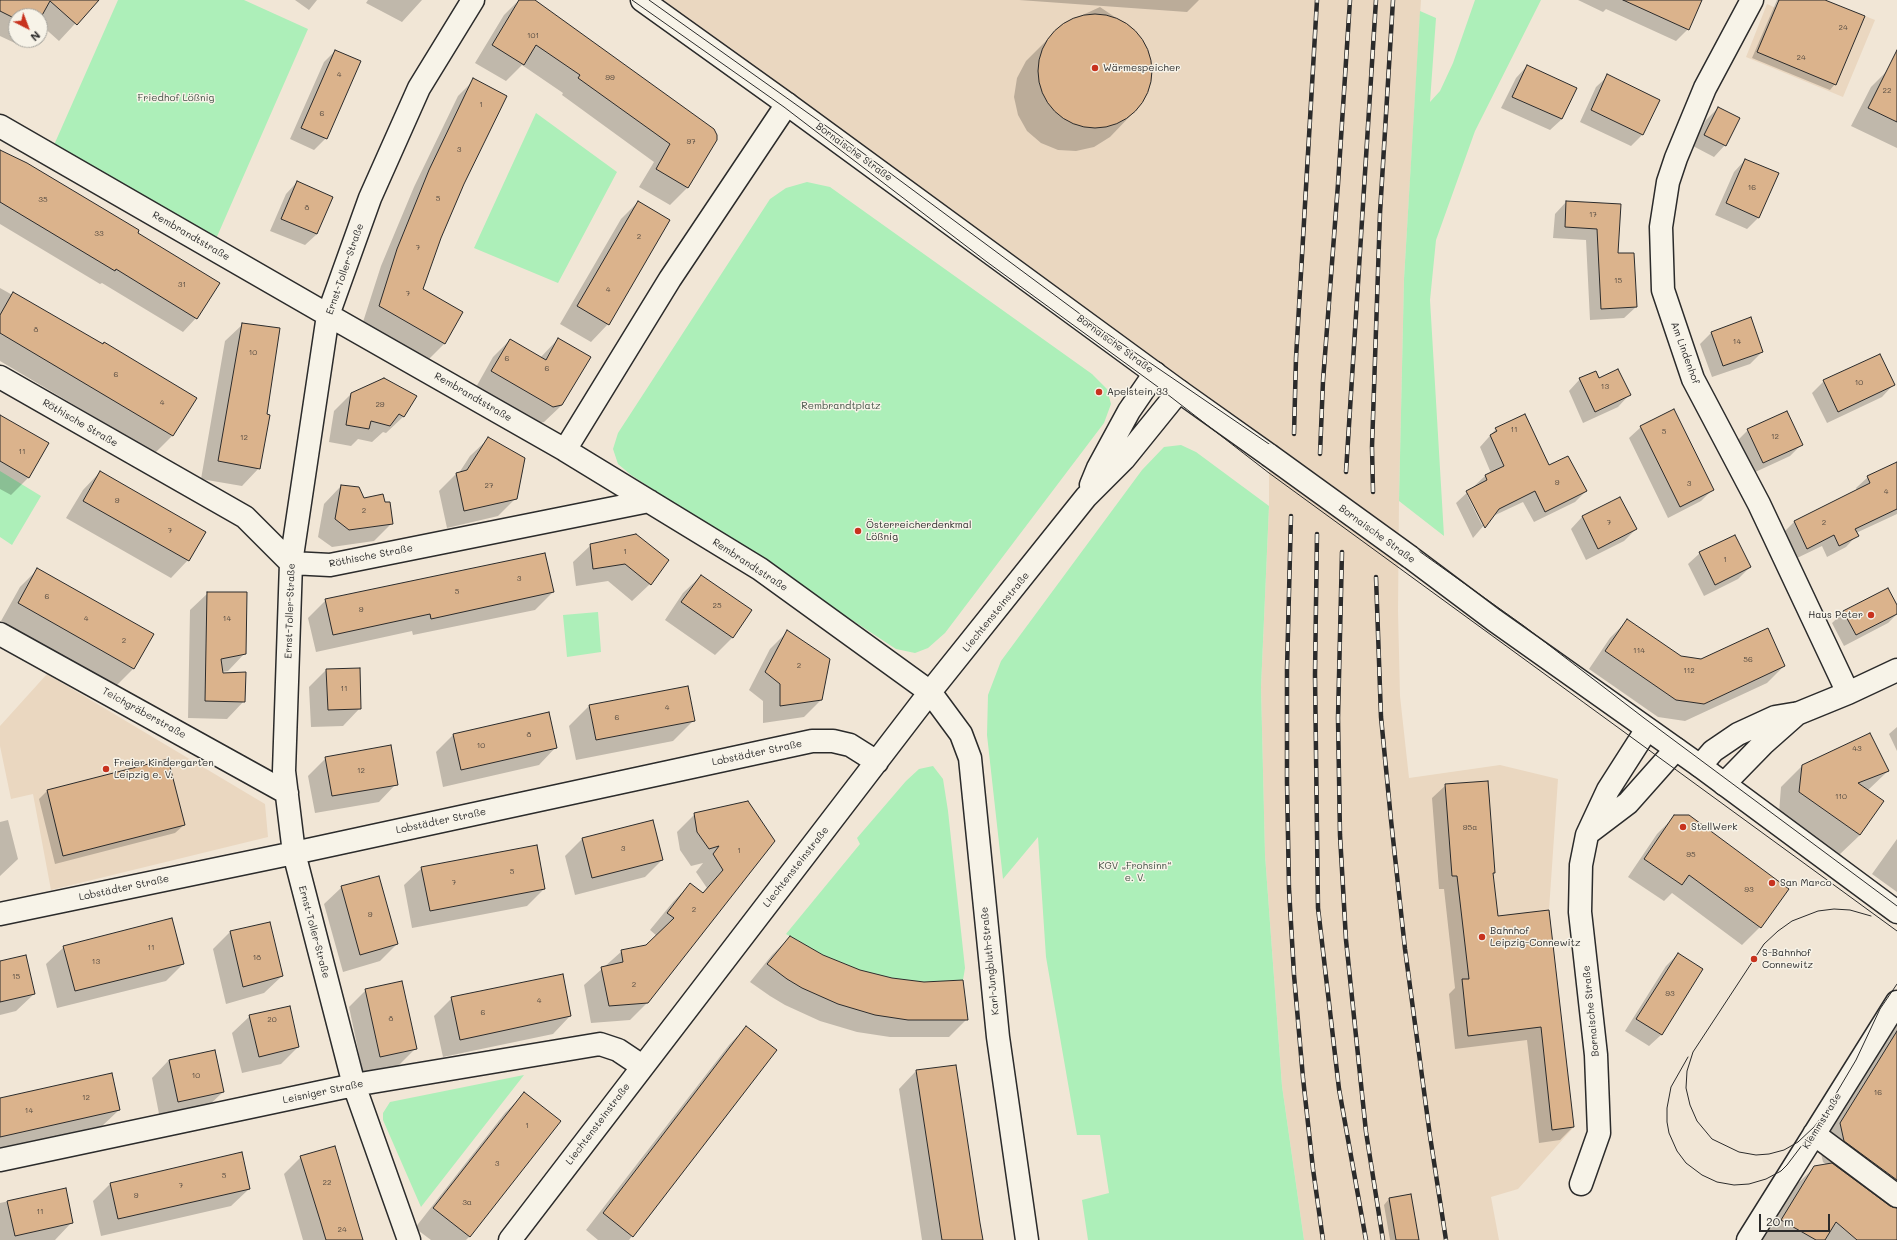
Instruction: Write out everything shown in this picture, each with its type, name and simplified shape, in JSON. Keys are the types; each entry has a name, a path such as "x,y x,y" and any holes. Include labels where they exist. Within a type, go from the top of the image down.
{"street":[{"name":"Ernst-Toller-Straße","path":"409,1240 354,1085 294,853 284,771 291,563 328,315 370,198 419,88 473,0"},
{"name":"Bornaische Straße","path":"642,0 787,104 1179,391 1410,557 1494,620 1700,766 1897,912"},
{"name":"Am Lindenhof","path":"1752,0 1705,88 1676,158 1668,182 1660,228 1663,290 1693,378 1759,504 1848,693"},
{"path":"566,450 670,279 787,104"},
{"name":"Rembrandtstraße","path":"0,126 566,450 760,569 930,692"},
{"name":"Liechtensteinstraße","path":"1086,497 1098,468 1129,411 1155,373"},
{"name":"Röthische Straße","path":"0,377 245,517 291,563 330,565 649,501"},
{"name":"Liechtensteinstraße","path":"510,1240 930,692 1086,497 1124,458 1179,391"},
{"name":"Teichgräberstraße","path":"0,634 287,793"},
{"path":"1700,766 1713,750 1738,734 1775,716 1799,713 1848,693 1897,670"},
{"name":"Karl-Jungbluth-Straße","path":"930,692 961,734 970,758 998,1037 1027,1240"},
{"path":"1724,784 1763,744 1799,713"},
{"name":"Bornaische Straße","path":"1580,1184 1599,1133 1596,1055 1580,912 1581,865 1587,835 1608,790 1647,729"},
{"name":"Lobstädter Straße","path":"0,914 294,853 812,741 833,741 850,745 877,762"},
{"path":"1587,835 1628,803 1676,749"},
{"name":"Klemmstraße","path":"1748,1240 1897,1002"},
{"name":"Leisniger Straße","path":"0,1160 354,1085 600,1044 618,1050 642,1066"},
{"path":"1814,1134 1897,1196"}],"shaded area":[{"path":"642,0 1421,0 1404,279 1399,501 1398,611 1400,696 1409,778 1500,765 1558,779 1549,910 1574,1127 1518,1189 1491,1197 1499,1240 1304,1240 1282,1086 1265,855 1261,687 1269,506 1269,455"},
{"path":"1825,0 1875,20 1843,97 1746,57 1767,4 1776,8"},
{"name":"Freier Kindergarten Leipzig e. V.","path":"47,674 265,804 268,837 51,890 33,794 11,799 0,746 0,726"}],"green space":[{"name":"Friedhof Lößnig","path":"118,0 244,0 308,29 212,248 50,154"},
{"path":"1475,0 1541,0 1475,131 1436,240 1430,300 1444,536 1399,501 1404,279 1420,11 1436,18 1430,102 1440,91 1453,63"},
{"path":"536,113 617,172 558,283 474,248"},
{"name":"Rembrandtplatz","path":"807,182 830,187 1092,374 1107,389 1111,404 1104,423 945,633 928,648 915,653 896,649 631,475 618,464 613,449 618,433 770,199 786,188"},
{"name":"KGV „Frohsinn“ e. V.","path":"1181,445 1196,452 1269,506 1261,687 1265,855 1282,1086 1304,1240 1088,1240 1082,1200 1109,1193 1100,1135 1077,1135 1046,957 1038,837 1003,879 987,735 988,695 1001,661 1142,470 1164,447"},
{"path":"0,471 41,496 12,545 0,537"},
{"path":"598,612 601,652 567,657 563,615"},
{"path":"933,766 943,779 948,811 965,968 963,980 924,982 892,978 860,970 823,955 786,934 860,844 857,838 906,781 919,769"},
{"path":"524,1075 421,1207 383,1120 383,1113 390,1102"}],"building":[{"path":"0,0 99,0 77,25 50,1 46,8 8,8 8,15 0,11"},
{"path":"519,0 535,0 714,129 717,135 717,140 688,188 656,169 670,144 578,78 580,75 536,45 524,65 492,45"},
{"path":"1623,0 1702,0 1689,30"},
{"path":"1779,0 1825,0 1865,16 1836,85 1757,52"},
{"name":"Wärmespeicher","path":"1095,14 1117,18 1136,30 1148,49 1152,71 1148,93 1136,112 1117,124 1095,128 1073,124 1054,112 1042,93 1038,71 1042,49 1054,30 1073,18"},
{"path":"335,50 361,61 327,139 301,128"},
{"path":"1897,50 1897,122 1868,108"},
{"path":"1527,65 1577,88 1562,119 1512,97"},
{"path":"1607,74 1660,100 1643,135 1591,110"},
{"path":"473,78 507,96 464,184 441,238 423,289 463,312 445,344 379,306 397,249 429,170"},
{"path":"1718,107 1740,118 1726,146 1704,135"},
{"path":"0,150 27,163 139,230 138,233 220,283 197,319 116,269 115,271 0,202"},
{"path":"1745,159 1779,173 1759,218 1726,203"},
{"path":"297,181 333,197 317,234 281,219"},
{"path":"638,201 670,220 609,325 577,306"},
{"path":"1566,201 1621,204 1618,253 1634,253 1637,307 1601,309 1597,229 1565,227"},
{"path":"13,292 103,344 104,342 197,398 173,436 0,333 0,315"},
{"path":"1751,317 1763,352 1723,366 1711,332"},
{"path":"242,323 280,328 267,414 270,415 260,469 218,461"},
{"path":"558,338 591,357 562,405 553,407 491,371 510,339 546,360"},
{"path":"1880,354 1895,385 1838,412 1823,380"},
{"path":"1618,369 1631,395 1595,412 1579,378 1596,371 1599,378"},
{"path":"384,378 417,396 404,417 399,414 390,426 371,421 369,429 346,425 351,393"},
{"path":"1674,409 1714,490 1680,507 1640,426"},
{"path":"1787,411 1803,445 1763,463 1747,429"},
{"path":"1525,414 1549,465 1568,456 1587,491 1545,512 1535,491 1499,509 1485,528 1466,491 1487,480 1485,475 1504,466 1490,435 1497,431 1495,428"},
{"path":"0,415 49,443 29,478 0,461"},
{"path":"488,437 525,458 517,499 464,511 456,473 467,470"},
{"path":"1897,462 1897,509 1855,529 1859,536 1839,546 1834,535 1807,549 1794,521 1870,483 1867,476"},
{"path":"100,471 206,532 189,561 83,501"},
{"path":"341,485 359,487 364,498 383,494 385,502 390,502 393,524 349,530 335,519"},
{"path":"1620,497 1637,529 1598,549 1582,516"},
{"path":"636,534 669,560 651,585 625,564 593,569 590,544"},
{"path":"1735,535 1751,567 1715,585 1699,552"},
{"path":"545,553 554,592 431,619 430,614 333,635 325,599"},
{"path":"37,568 154,634 134,669 18,603"},
{"path":"701,575 752,610 733,638 681,602"},
{"name":"Haus Peter","path":"1888,588 1897,605 1897,614 1856,635 1843,611"},
{"path":"207,592 247,592 246,654 221,659 223,673 246,672 245,702 205,701"},
{"path":"1627,619 1681,656 1701,659 1768,628 1785,666 1704,704 1676,700 1605,651"},
{"path":"787,630 830,659 822,700 780,706 780,684 765,672"},
{"path":"360,668 361,709 328,710 326,669"},
{"path":"688,686 695,721 596,740 589,705"},
{"path":"549,712 557,748 461,770 453,734"},
{"path":"1870,733 1889,771 1858,783 1884,801 1860,835 1799,792 1802,765"},
{"path":"391,745 398,785 332,796 325,757"},
{"path":"168,759 185,825 63,856 47,790"},
{"path":"1488,781 1495,873 1493,873 1498,916 1549,910 1574,1127 1552,1130 1541,1027 1468,1036 1462,979 1469,979 1457,876 1452,876 1445,784"},
{"path":"748,801 775,841 648,1003 609,1006 601,967 623,962 621,950 646,945 674,918 667,913 690,883 703,893 723,870 713,854 719,846 709,849 697,832 694,813"},
{"path":"1674,815 1689,815 1789,889 1761,928 1689,875 1682,885 1644,859"},
{"path":"653,820 663,860 592,878 582,838"},
{"path":"537,845 545,889 430,911 421,867"},
{"path":"379,876 398,944 360,955 341,886"},
{"path":"172,918 184,964 75,991 63,946"},
{"path":"270,922 283,976 243,987 230,931"},
{"path":"790,936 823,955 860,970 892,978 924,982 963,980 968,1020 908,1020 875,1015 838,1004 802,988 767,964"},
{"path":"1678,953 1703,969 1662,1035 1636,1019"},
{"path":"26,955 35,994 0,1002 0,961"},
{"path":"563,974 571,1016 460,1040 451,997"},
{"path":"402,981 417,1049 380,1057 365,989"},
{"path":"290,1006 299,1047 259,1057 249,1015"},
{"path":"746,1026 777,1050 633,1237 603,1213"},
{"path":"1897,1031 1897,1180 1844,1141 1840,1123"},
{"path":"215,1050 224,1092 178,1102 169,1060"},
{"path":"956,1065 983,1240 942,1240 916,1070"},
{"path":"112,1073 120,1110 0,1137 0,1098"},
{"path":"524,1092 561,1121 470,1237 433,1208"},
{"path":"335,1146 363,1240 326,1240 300,1156"},
{"path":"242,1152 250,1189 118,1219 110,1183"},
{"path":"1832,1163 1890,1206 1897,1208 1897,1240 1857,1240 1836,1222 1825,1240 1816,1240 1781,1220 1814,1166"},
{"path":"66,1188 73,1223 15,1236 7,1201"},
{"path":"1411,1194 1419,1240 1396,1240 1389,1198"}],"tram line":[{"path":"632,0 784,107 987,262 1158,387 1269,473 1897,931"},
{"path":"649,0 836,133 1099,328 1269,444 1524,626 1644,718 1897,906"},
{"path":"1871,916 1850,910 1834,909 1818,911 1792,921 1764,944 1693,1052 1687,1071 1686,1088 1690,1105 1697,1121 1712,1139 1739,1152 1756,1155 1769,1154 1784,1150 1798,1142 1814,1127 1824,1114 1856,1060 1880,1009 1897,984"},
{"path":"1688,1057 1671,1087 1667,1108 1667,1122 1669,1133 1677,1151 1686,1163 1702,1175 1717,1182 1734,1185 1749,1184 1766,1179 1781,1171 1809,1136"}],"railway":[{"path":"1294,434 1296,358 1317,0"},
{"path":"1320,454 1323,381 1350,0"},
{"path":"1346,472 1376,0"},
{"path":"1373,492 1372,447 1380,213 1393,0"},
{"path":"1291,516 1287,669 1289,889 1294,975 1303,1078 1313,1169 1323,1240"},
{"path":"1317,534 1315,675 1318,908 1339,1089 1366,1240"},
{"path":"1342,552 1338,718 1340,835 1346,940 1366,1132 1383,1240"},
{"path":"1376,577 1381,717 1391,820 1405,949 1430,1136 1446,1240"}],"place":[{"name":"Wärmespeicher","path":"1095,68"},
{"name":"Apelstein 33","path":"1099,392"},
{"name":"Österreicherdenkmal Lößnig","path":"858,531"},
{"name":"Haus Peter","path":"1871,615"},
{"name":"Freier Kindergarten Leipzig e. V.","path":"106,769"},
{"name":"StellWerk","path":"1683,827"},
{"name":"San Marco","path":"1772,883"},
{"name":"Bahnhof Leipzig-Connewitz","path":"1482,937"},
{"name":"S-Bahnhof Connewitz","path":"1754,959"}]}
